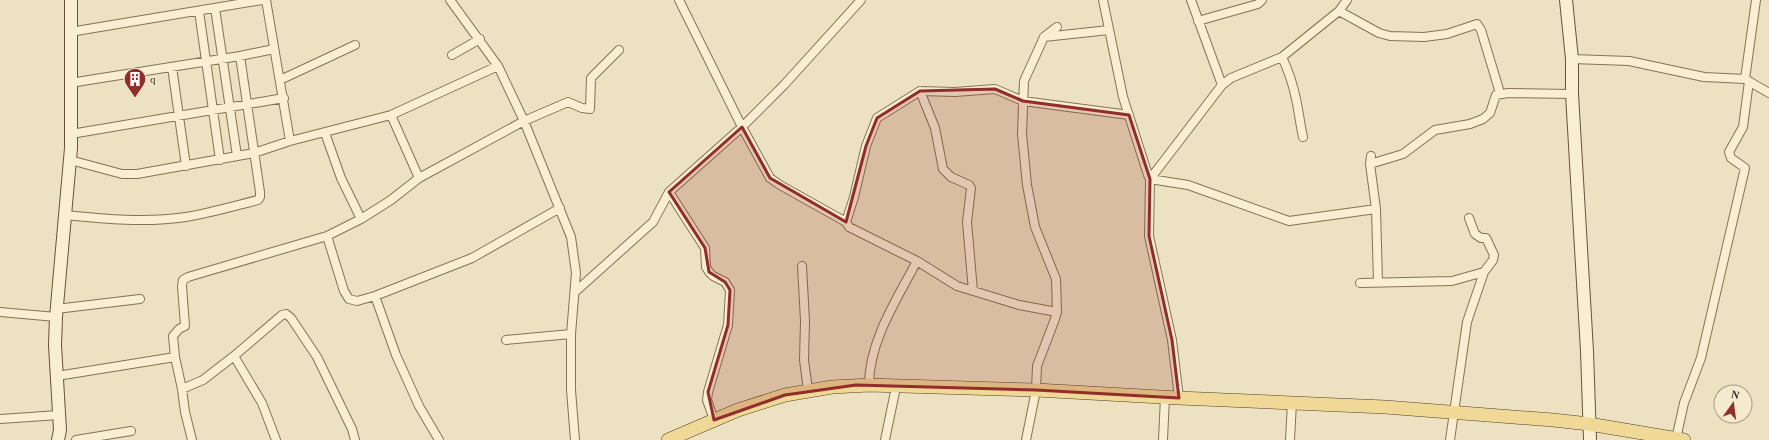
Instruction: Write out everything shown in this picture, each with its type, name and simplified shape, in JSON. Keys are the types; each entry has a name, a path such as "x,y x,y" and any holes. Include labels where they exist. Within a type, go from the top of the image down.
{"main road":[{"path":"58,440 60,430 55,345 56,313 70,160 71,0"},
{"path":"1566,0 1572,59 1572,94 1587,351 1590,440"},
{"path":"668,440 714,420 769,399 808,390 869,385 1036,390 1179,398 1292,402 1455,412 1589,424 1680,439"}],"street":[{"path":"70,32 262,0"},
{"path":"266,0 284,98 290,141"},
{"path":"450,0 480,39 498,66 524,121 571,237 576,273 571,334 571,390 575,440"},
{"path":"679,0 742,127 770,178 780,186 846,222 849,227 917,262 957,286 1019,305 1057,312"},
{"path":"575,292 653,222 669,192 742,127 784,84 861,0"},
{"path":"1103,0 1123,97 1150,179 1149,236 1172,340 1179,398"},
{"path":"1191,0 1222,85"},
{"path":"1198,21 1258,4 1262,0"},
{"path":"1150,179 1222,85 1232,78 1282,57 1339,11 1347,0"},
{"path":"1745,79 1756,0"},
{"path":"215,8 237,156"},
{"path":"199,11 220,160"},
{"path":"1339,11 1379,34 1390,36 1424,37 1447,34 1477,24 1481,30 1500,93"},
{"path":"1026,440 1036,390 1037,366 1057,312 1056,279 1035,227 1027,186 1022,134 1024,81 1044,37 1057,27"},
{"path":"1044,37 1108,30"},
{"path":"452,55 480,39"},
{"path":"280,80 354,45"},
{"path":"70,83 240,56 274,49"},
{"path":"192,440 185,412 175,357 173,336 179,329 185,326 183,280 188,277 327,236 361,219 391,200 419,178 524,121 568,102 582,108 590,109 591,78 619,50"},
{"path":"65,215 104,219 144,220 185,217 258,200 260,197 260,192 240,56"},
{"path":"1282,57 1296,99 1304,137"},
{"path":"1572,59 1629,61 1704,77 1745,79 1769,92"},
{"path":"70,160 122,174 137,174 254,153 290,141 391,115 498,66"},
{"path":"172,67 186,166"},
{"path":"1680,439 1684,403 1701,358 1745,168 1731,158 1729,152 1743,127 1749,81 1745,79"},
{"path":"846,222 856,190 866,146 877,118 920,91 955,92 995,89 1023,101 1129,115"},
{"path":"920,91 935,128 943,169 951,178 968,185 971,188 967,222 973,291"},
{"path":"1378,282 1376,209 1370,160 1403,154 1435,130 1470,124 1483,119 1490,113 1494,97 1500,93 1572,94"},
{"path":"71,134 284,98"},
{"path":"391,115 419,178"},
{"path":"325,133 341,178 361,219"},
{"path":"1150,179 1188,185 1289,221 1376,209"},
{"path":"669,192 705,248 706,267 709,272 713,276 725,282 730,290 728,325 707,400 714,420"},
{"path":"327,236 344,291 349,299 357,301 375,296 472,258 560,208"},
{"path":"1450,440 1467,322 1484,272 1493,260 1494,255 1486,238 1481,238 1475,234 1469,218"},
{"path":"869,385 869,372 882,329 917,262"},
{"path":"802,266 805,321 804,360 808,390"},
{"path":"1360,283 1452,281 1484,272"},
{"path":"375,296 396,355 419,406 439,440"},
{"path":"0,312 56,313 140,299"},
{"path":"182,390 203,380 282,315 286,314 291,318 317,357 352,429 355,440"},
{"path":"506,340 571,334"},
{"path":"234,356 262,403 276,440"},
{"path":"57,376 175,357"},
{"path":"885,440 896,387"},
{"path":"1163,440 1165,397"},
{"path":"1290,440 1292,402"},
{"path":"0,419 59,415"},
{"path":"76,440 131,431"}],"highlighted area":[{"path":"995,89 1023,101 1129,115 1150,179 1149,236 1172,340 1179,398 1036,390 856,385 785,395 714,420 708,392 728,325 730,290 725,282 709,272 705,248 669,192 742,127 770,178 846,222 866,146 877,118 920,91"}],"place":[{"name":"q","path":"135,98"}]}
